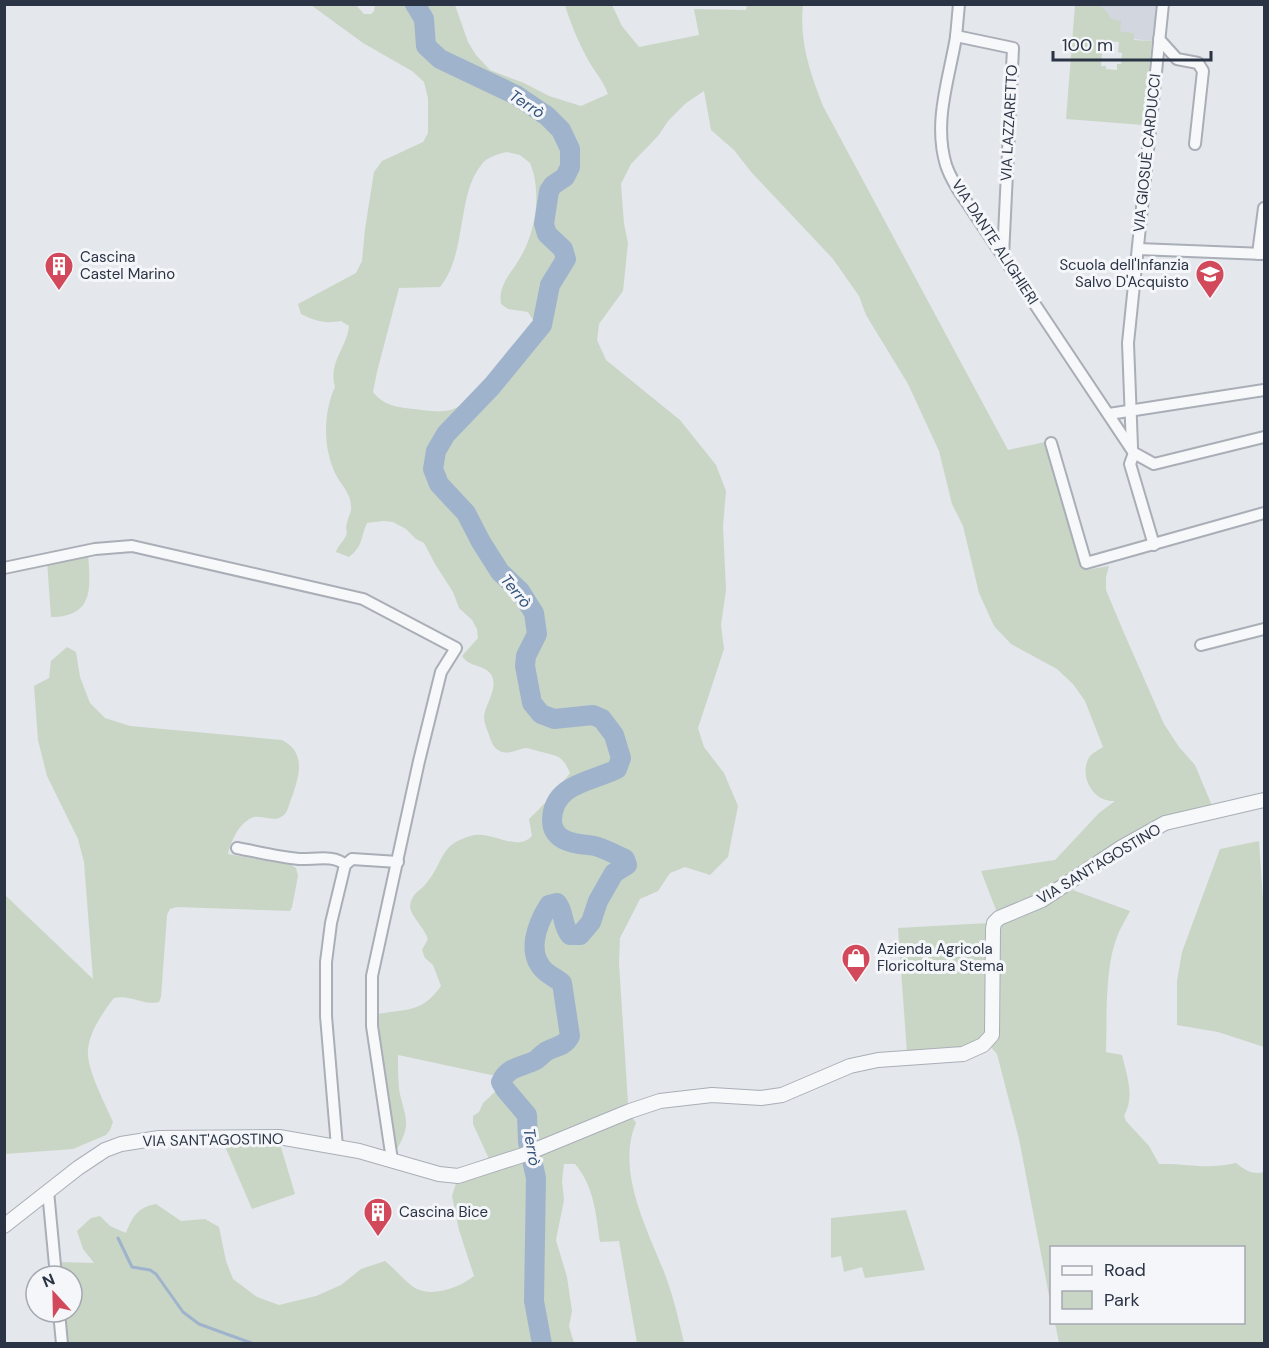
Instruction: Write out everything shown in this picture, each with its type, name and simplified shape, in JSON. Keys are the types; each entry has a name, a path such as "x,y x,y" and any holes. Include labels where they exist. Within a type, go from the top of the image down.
{"street":[{"name":"VIA DANTE ALIGHIERI","path":"959,4 956,36 944,93 941,126 943,151 954,182 1133,452"},
{"name":"VIA GIOSUÈ CARDUCCI","path":"1154,545 1130,464 1133,452 1128,343 1163,4"},
{"name":"VIA LAZZARETTO","path":"956,36 1013,48 1004,257"},
{"path":"1159,39 1177,59 1198,63 1203,70 1195,144"},
{"path":"1138,249 1261,254 1264,208"},
{"path":"1109,414 1264,390"},
{"path":"1133,452 1154,464 1264,437"},
{"path":"1051,443 1086,564 1264,513"},
{"path":"4,568 95,549 132,546 363,599 456,648 441,672 372,976 372,1026 392,1160"},
{"path":"1201,645 1264,629"},
{"name":"VIA SANT'AGOSTINO","path":"4,1226 78,1168 105,1150 131,1142 159,1138 279,1137 359,1151 439,1174 458,1176 523,1155 660,1101 712,1095 761,1098 782,1095 850,1066 878,1060 963,1054 983,1045 992,1035 993,929 999,918 1042,900 1122,847 1165,823 1264,800"},
{"path":"237,848 299,859 334,859 345,865"},
{"path":"337,1147 326,1016 326,962 331,923 345,865 352,859 398,862"},
{"path":"48,1191 55,1264"},
{"path":"61,1324 62,1344"}],"shaded area":[{"path":"1075,5 1157,5 1152,41 1134,39 1134,33 1120,31"}],"green space":[{"path":"311,5 356,5 364,14 371,14 375,5 455,5 468,42 490,70 524,83 549,96 581,106 608,94 580,45 565,5 612,5 622,26 639,47 699,35 694,9 746,10 747,5 803,5 804,44 823,106 1008,450 1045,442 1083,566 1086,570 1109,566 1106,590 1124,633 1164,724 1179,747 1195,765 1213,808 1184,814 1039,895 998,915 981,871 1055,860 1099,813 1115,801 1106,800 1094,793 1087,781 1087,761 1091,755 1103,747 1085,701 1073,684 1057,669 1011,644 994,626 979,593 963,526 952,504 939,451 908,384 866,315 859,296 833,259 752,173 734,150 711,130 704,91 686,103 668,121 658,136 631,164 621,184 628,243 623,291 599,324 597,340 606,360 680,420 716,465 726,491 723,526 726,590 721,625 724,649 698,728 704,747 724,773 738,806 728,857 710,875 685,867 670,873 658,891 640,899 620,938 619,963 628,1103 545,1140 489,1159 473,1124 473,1116 497,1090 496,1076 398,1055 399,1089 406,1126 397,1149 384,1145 377,1014 405,1010 420,1005 434,995 441,986 433,965 425,958 422,950 428,939 411,911 412,899 431,877 450,846 459,841 482,835 519,842 532,836 529,819 570,773 564,762 554,755 527,748 505,752 493,746 484,717 492,692 492,676 462,656 478,638 477,629 472,620 459,608 453,592 424,543 393,522 383,521 367,523 359,545 349,557 336,552 347,533 346,525 351,506 349,497 331,463 326,430 328,408 335,387 334,370 349,326 341,321 325,322 301,314 298,304 356,273 362,261 374,172 382,161 423,142 428,133 428,98 424,82 412,71 363,43","holes":["507,152 520,155 530,163 534,174 535,211 526,247 503,285 501,304 508,309 528,312 535,323 490,380 460,406 444,411 432,411 386,403 373,392 399,288 440,287 455,257 468,191 474,177 482,164 496,155"]},
{"path":"1075,5 1100,6 1111,19 1121,21 1120,31 1134,33 1134,40 1152,41 1143,125 1066,119","holes":["1103,41 1119,42 1118,52 1122,53 1121,64 1117,64 1117,70 1101,66"]},
{"path":"88,552 89,587 83,605 66,616 51,617 47,561"},
{"path":"67,647 76,652 80,677 90,703 105,718 130,726 282,740 290,745 298,758 299,773 287,811 278,818 254,817 249,819 237,832 228,854 291,865 296,868 298,876 290,911 177,907 170,909 167,915 159,1002 114,998 98,1022 89,1042 90,1066 113,1122 110,1130 106,1135 73,1149 5,1154 5,895 93,979 84,862 78,839 47,776 38,740 34,686 49,678 51,661"},
{"path":"1259,841 1264,914 1264,1047 1218,1032 1177,1025 1177,981 1182,952 1220,849"},
{"path":"1070,889 1130,911 1112,952 1108,980 1106,1052 1122,1055 1130,1093 1124,1116 1149,1146 1159,1164 1206,1166 1236,1163 1249,1171 1264,1172 1264,1343 1059,1343 1055,1324 1245,1324 1245,1246 1050,1246 1050,1301 1019,1139 997,1054 990,1046 999,927"},
{"path":"989,923 986,1032 980,1041 966,1047 907,1053 898,928"},
{"path":"632,1117 636,1123 629,1161 632,1181 644,1221 669,1285 684,1343 637,1343 619,1241 600,1242 593,1201 586,1182 575,1164 564,1164 562,1181 564,1200 556,1240 567,1277 572,1311 569,1326 574,1343 68,1343 66,1324 84,1324 84,1264 59,1264 59,1262 94,1263 83,1249 77,1231 91,1218 100,1216 110,1226 126,1233 136,1214 150,1205 156,1204 181,1221 205,1219 219,1227 226,1261 233,1279 257,1297 279,1305 316,1296 341,1285 361,1269 385,1261 409,1284 417,1289 432,1292 455,1287 474,1276 459,1230 452,1196 457,1180"},
{"path":"224,1144 280,1144 295,1194 252,1209"},
{"path":"906,1210 925,1270 865,1278 862,1267 844,1272 841,1256 831,1258 831,1218"}],"waterway":[{"name":"Terrò","path":"415,4 424,19 426,46 440,59 516,95 547,116 561,130 570,149 570,167 565,177 553,185 549,191 544,224 547,234 563,249 566,259 550,285 542,325 492,386 446,434 436,451 433,469 439,484 466,513 500,572 520,591 534,613 537,634 526,656 525,666 532,703 541,714 554,719 593,715 602,719 614,735 621,758 617,769 566,791 554,808 553,826 561,837 571,842 606,850 625,859 627,865 614,873 598,901 591,922 580,935 570,935 557,903 549,905 537,930 536,957 546,972 562,983 570,1036 563,1044 536,1060 512,1070 501,1082 527,1115 528,1142 536,1178 534,1301 542,1344"},
{"path":"118,1238 132,1267 150,1270 156,1274 183,1312 199,1324 254,1344"}],"place":[{"name":"Cascina Castel Marino","path":"59,292"},
{"name":"Scuola dell'Infanzia Salvo D'Acquisto","path":"1210,300"},
{"name":"Azienda Agricola Floricoltura Stema","path":"856,984"},
{"name":"Cascina Bice","path":"378,1238"}]}
